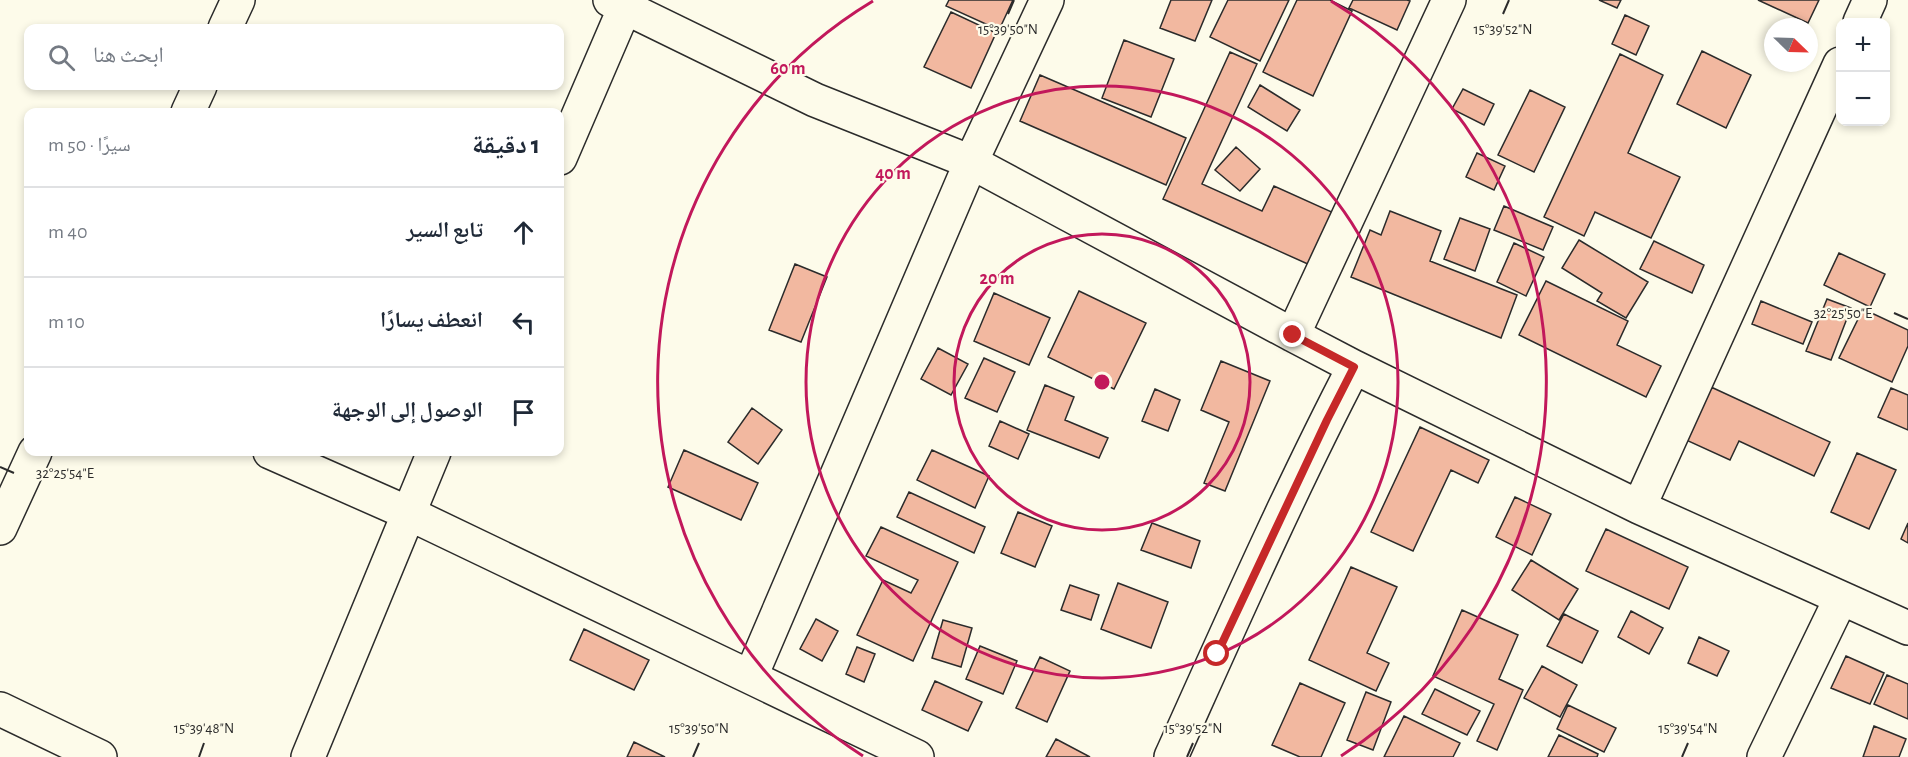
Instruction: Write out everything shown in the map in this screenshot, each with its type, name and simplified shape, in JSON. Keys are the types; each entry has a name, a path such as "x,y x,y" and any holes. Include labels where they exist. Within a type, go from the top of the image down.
{"street":[{"path":"227,24 238,0"},
{"path":"751,676 971,162 1047,0"},
{"path":"1293,335 1449,0"},
{"path":"1862,18 1870,0"},
{"path":"564,148 621,2 814,100 971,162 1354,367 1639,507 1908,628"},
{"path":"1639,507 1836,72"},
{"path":"190,108 198,90"},
{"path":"1171,757 1287,503 1354,367"},
{"path":"0,528 33,456"},
{"path":"279,456 408,513 917,757"},
{"path":"308,757 432,456"},
{"path":"1764,757 1841,598"},
{"path":"0,709 100,757"}],"building":[{"path":"949,0 1013,0 999,30 946,6"},
{"path":"1171,0 1212,0 1195,41 1160,28"},
{"path":"1228,0 1289,0 1260,61 1210,37"},
{"path":"1297,0 1330,0 1352,11 1313,96 1263,72"},
{"path":"1353,0 1410,1 1397,30 1349,8"},
{"path":"1599,0 1621,0 1617,8"},
{"path":"1758,0 1819,0 1810,18 1797,18"},
{"path":"951,12 996,33 971,88 924,67"},
{"path":"1625,15 1649,26 1636,55 1612,44"},
{"path":"1124,40 1174,59 1151,117 1102,98"},
{"path":"1702,51 1751,75 1726,128 1677,104"},
{"path":"1230,52 1257,64 1202,184 1262,211 1274,186 1334,213 1310,265 1163,199"},
{"path":"1620,54 1663,75 1628,153 1680,177 1651,238 1595,212 1584,236 1544,217"},
{"path":"1040,75 1186,138 1166,185 1020,121"},
{"path":"1260,85 1300,110 1287,131 1248,107"},
{"path":"1463,89 1494,104 1484,125 1452,109"},
{"path":"1530,90 1565,107 1534,172 1498,155"},
{"path":"1236,147 1260,169 1240,191 1215,170"},
{"path":"1477,153 1505,166 1494,190 1466,177"},
{"path":"1504,206 1553,227 1543,250 1494,230"},
{"path":"1390,211 1441,231 1430,261 1517,295 1501,338 1351,277 1370,230 1381,235"},
{"path":"1460,218 1490,229 1475,271 1444,259"},
{"path":"1579,240 1648,282 1626,318 1597,301 1602,293 1562,268"},
{"path":"1654,241 1704,265 1692,293 1640,269"},
{"path":"1514,243 1544,257 1526,296 1497,282"},
{"path":"1839,253 1885,274 1870,307 1824,285"},
{"path":"795,264 827,277 801,342 769,330"},
{"path":"1546,281 1628,321 1617,345 1661,366 1646,397 1519,335"},
{"path":"1079,291 1146,323 1114,389 1048,357"},
{"path":"994,293 1050,318 1029,365 974,341"},
{"path":"1827,299 1851,308 1831,360 1806,351"},
{"path":"1761,301 1812,322 1803,344 1752,324"},
{"path":"1863,309 1908,330 1908,346 1892,382 1839,358"},
{"path":"938,348 968,364 951,395 921,379"},
{"path":"984,358 1015,372 997,412 965,398"},
{"path":"1221,361 1270,381 1225,491 1204,483 1229,422 1201,410"},
{"path":"1045,385 1074,397 1065,420 1108,438 1099,458 1027,430"},
{"path":"1711,387 1830,442 1814,476 1739,441 1730,460 1686,440"},
{"path":"1891,388 1908,395 1908,430 1878,417"},
{"path":"1155,389 1180,400 1168,431 1142,421"},
{"path":"752,408 782,430 758,464 728,442"},
{"path":"1000,421 1029,434 1018,459 989,446"},
{"path":"1420,427 1489,460 1478,483 1451,470 1413,551 1371,532"},
{"path":"684,450 758,483 741,520 668,487"},
{"path":"932,450 989,476 975,508 917,480"},
{"path":"1857,453 1896,470 1869,529 1831,512"},
{"path":"909,492 985,527 974,553 897,517"},
{"path":"1515,497 1551,514 1532,555 1496,537"},
{"path":"1018,512 1052,526 1035,567 1001,553"},
{"path":"1152,523 1200,541 1191,568 1141,550"},
{"path":"1908,523 1908,543 1901,539"},
{"path":"881,527 958,562 913,661 857,635 883,580 911,593 918,580 866,556"},
{"path":"1606,529 1688,567 1669,609 1586,571"},
{"path":"1531,560 1578,589 1559,620 1512,590"},
{"path":"1351,567 1397,587 1367,653 1389,663 1376,691 1309,660"},
{"path":"1118,583 1168,602 1151,648 1101,629"},
{"path":"1070,585 1099,595 1091,620 1061,610"},
{"path":"1462,610 1518,635 1499,679 1523,690 1497,750 1477,741 1494,704 1433,676"},
{"path":"1631,611 1663,628 1649,654 1618,637"},
{"path":"1564,614 1598,631 1582,663 1547,646"},
{"path":"816,619 838,631 822,661 800,649"},
{"path":"943,620 972,628 961,667 932,658"},
{"path":"584,629 649,660 634,690 570,660"},
{"path":"1699,637 1729,651 1717,676 1688,663"},
{"path":"980,646 1017,661 1003,694 966,679"},
{"path":"857,647 875,654 864,682 846,674"},
{"path":"1846,656 1884,673 1870,704 1831,688"},
{"path":"1040,657 1070,671 1047,722 1016,708"},
{"path":"1542,666 1577,685 1560,717 1524,698"},
{"path":"1887,675 1908,684 1908,719 1874,704"},
{"path":"935,681 982,702 968,731 922,710"},
{"path":"1300,683 1345,703 1321,757 1300,757 1272,745"},
{"path":"1435,689 1480,711 1467,735 1422,714"},
{"path":"1366,692 1391,702 1373,750 1347,740"},
{"path":"1568,705 1616,728 1604,752 1557,729"},
{"path":"1404,716 1460,743 1453,757 1384,757"},
{"path":"1874,726 1906,739 1899,757 1863,757"},
{"path":"1559,735 1598,754 1597,757 1548,757"},
{"path":"1056,739 1090,757 1046,757"},
{"path":"634,742 665,757 627,757"}],"route":[{"path":"1217,654 1282,513 1354,367 1293,335"}]}
